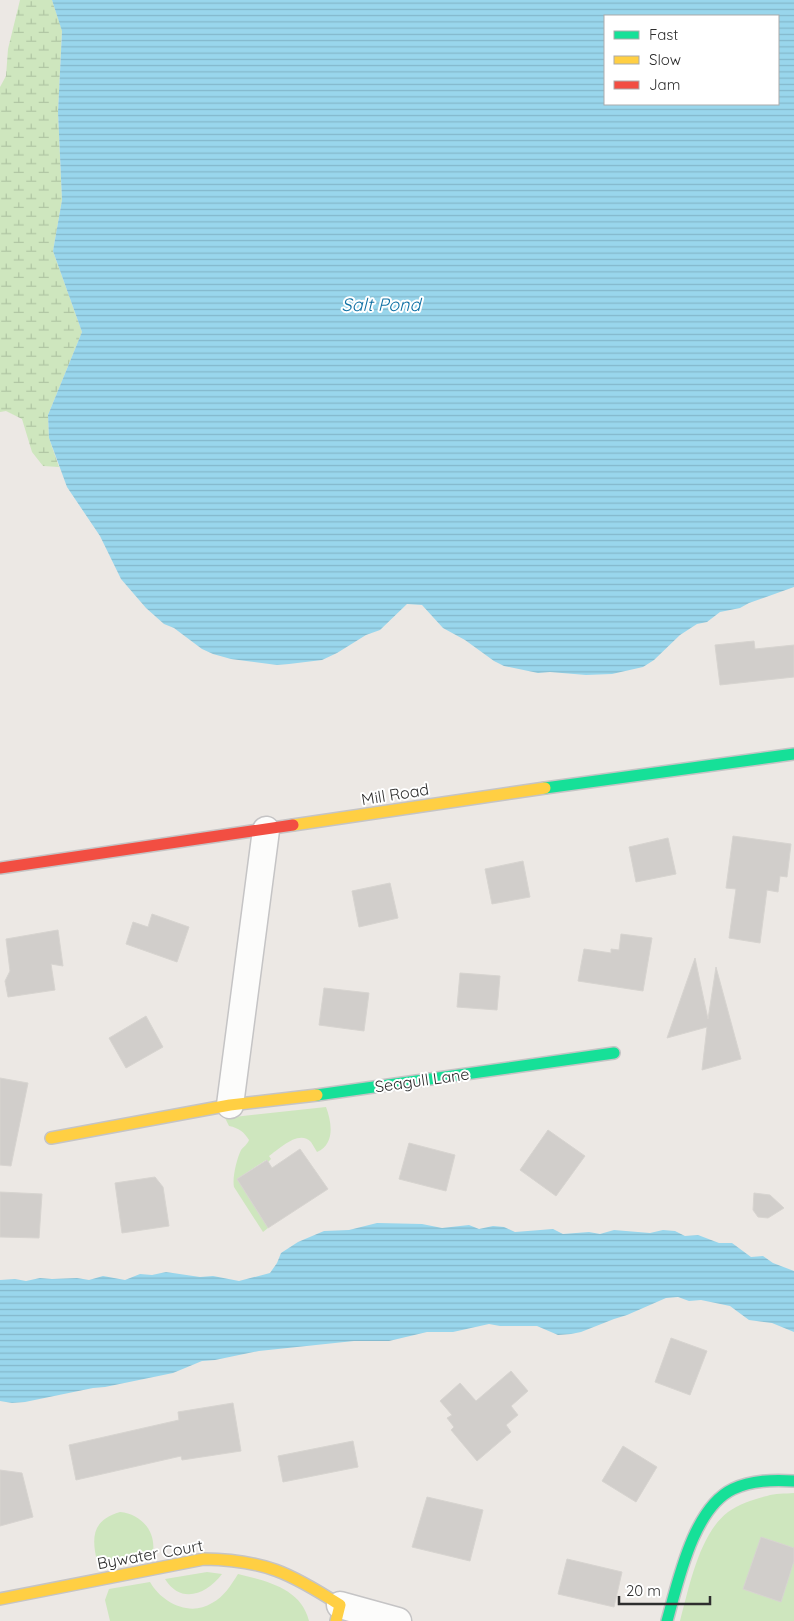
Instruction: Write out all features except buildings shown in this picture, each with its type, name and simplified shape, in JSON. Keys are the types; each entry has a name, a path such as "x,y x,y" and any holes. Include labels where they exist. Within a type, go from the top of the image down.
{"street":[{"name":"Mill Road","path":"0,868 634,775 794,754"},
{"path":"230,1105 266,830"},
{"name":"Seagull Lane","path":"51,1138 230,1105 342,1092 614,1053"},
{"path":"667,1621 692,1539 717,1501 731,1491 750,1483 778,1480 794,1481"},
{"name":"Bywater Court","path":"0,1599 204,1559 225,1559 270,1567 291,1575 338,1613"},
{"path":"338,1613 398,1621"}],"green space":[{"path":"20,0 52,0 62,30 58,112 62,200 53,251 82,332 48,415 49,438 59,467 43,466 32,452 22,419 6,411 0,412 0,87 6,76 8,49"},
{"path":"326,1107 331,1132 327,1144 323,1148 317,1152 311,1142 306,1139 295,1139 269,1156 271,1159 268,1162 266,1160 237,1179 268,1228 263,1232 234,1187 234,1173 238,1158 241,1150 249,1140 241,1131 229,1126 225,1118"},
{"path":"794,1493 794,1621 680,1621 696,1562 702,1547 718,1522 728,1512 747,1502 773,1494"},
{"path":"120,1512 134,1516 146,1525 152,1537 153,1552 99,1562 97,1561 94,1544 96,1530 104,1520"},
{"path":"207,1572 222,1574 209,1587 194,1594 179,1592 171,1587 165,1579"},
{"path":"238,1574 271,1583 290,1593 305,1610 309,1621 110,1621 105,1600 109,1589 150,1582 155,1590 169,1602 177,1606 195,1609 204,1607 220,1597"}],"water":[{"name":"Salt Pond","path":"52,0 794,0 794,587 740,608 720,612 707,622 697,624 680,635 654,660 643,667 612,674 538,673 504,666 443,628 422,605 407,604 380,630 366,635 322,660 277,665 231,659 202,649 174,628 164,624 146,608 121,579 100,536 67,487 49,438 48,415 82,332 53,251 62,200 58,112 62,31"},
{"path":"377,1223 422,1224 442,1228 469,1225 479,1229 493,1226 504,1227 515,1232 553,1229 563,1234 589,1232 600,1234 614,1230 650,1233 663,1230 675,1231 685,1236 698,1235 719,1243 732,1243 751,1257 763,1256 773,1263 794,1271 794,1332 772,1323 749,1320 730,1306 701,1300 689,1301 678,1297 666,1298 627,1315 571,1334 558,1335 537,1326 500,1326 489,1324 453,1332 427,1332 389,1341 354,1341 259,1351 202,1361 173,1373 105,1387 25,1402 12,1403 0,1401 0,1280 15,1279 26,1281 40,1278 77,1278 89,1280 103,1276 125,1280 140,1274 152,1275 166,1272 200,1277 213,1276 239,1281 270,1273 281,1253 298,1242 324,1231 349,1230"}],"traffic: fast":[{"path":"545,788 794,754"},
{"path":"317,1095 614,1053"},
{"path":"667,1621 682,1567 697,1529 707,1512 719,1499 740,1486 755,1482 794,1481"}],"traffic: slow":[{"path":"293,825 545,788"},
{"path":"51,1138 230,1105 317,1095"},
{"path":"0,1599 204,1559 225,1560 244,1562 276,1570 306,1584 340,1605 336,1621"}],"traffic: jam":[{"path":"0,868 293,825"}]}
